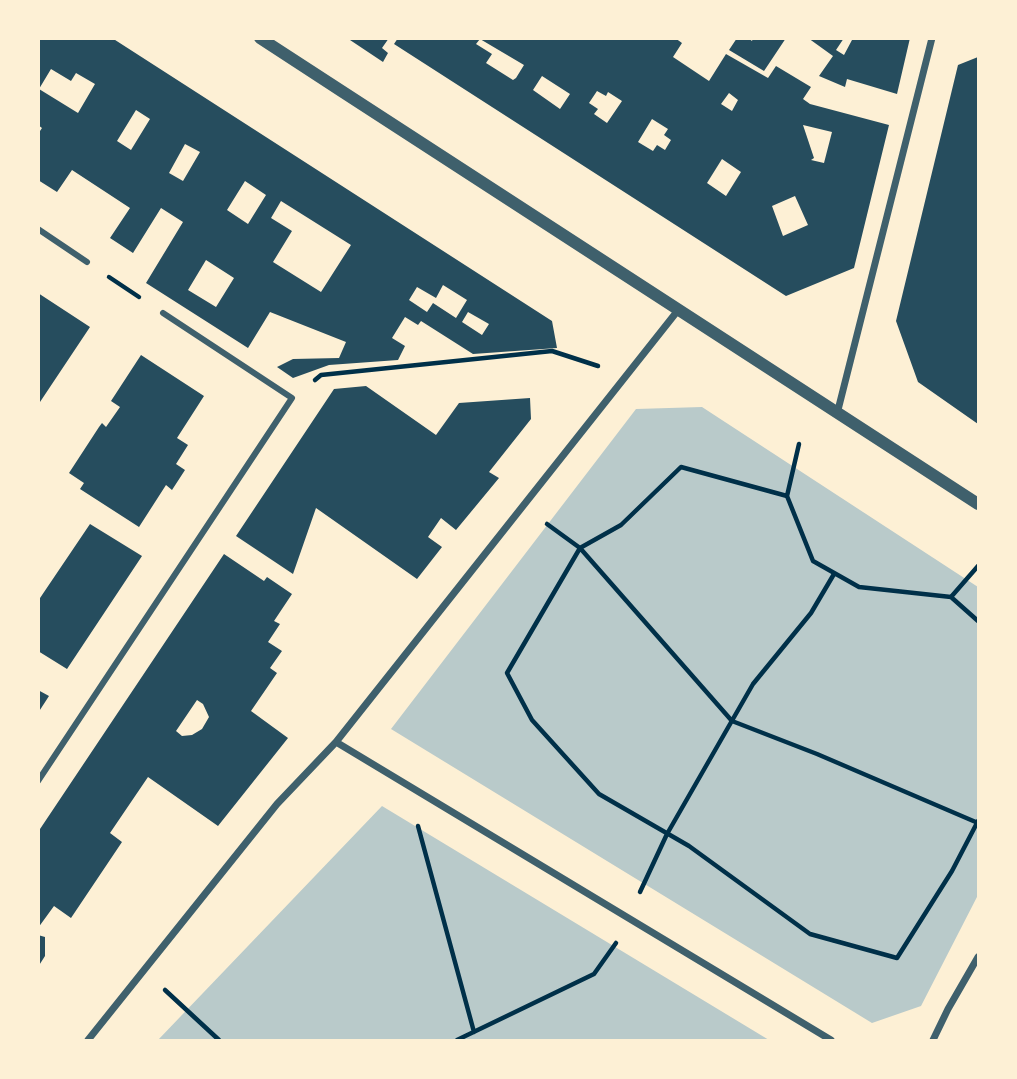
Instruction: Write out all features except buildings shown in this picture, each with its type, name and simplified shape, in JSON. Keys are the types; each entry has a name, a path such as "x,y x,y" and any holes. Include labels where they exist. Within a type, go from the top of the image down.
{"street":[{"path":"260,38 571,242 838,410 978,504"},
{"path":"838,410 932,38"},
{"path":"38,229 87,262"},
{"path":"88,1041 277,804 336,742 680,309"},
{"path":"38,781 292,398 163,313"},
{"path":"336,742 831,1041"},
{"path":"933,1041 978,957"}],"path":[{"path":"87,262 163,313"},
{"path":"292,398 321,375 552,351 600,366"},
{"path":"799,444 787,496 813,561 859,587 951,597 978,621"},
{"path":"539,518 580,548 732,722 817,754 978,822 952,870 897,958 810,934 689,846 599,794 532,720 507,673 580,548 621,525 681,467 787,496"},
{"path":"951,597 978,566"},
{"path":"640,893 667,834 752,684 811,613 834,573"},
{"path":"418,824 474,1032"},
{"path":"457,1041 594,974 621,937"},
{"path":"144,971 219,1041"}],"shaded area":[{"path":"702,407 978,587 978,895 921,1006 872,1023 391,729 636,409"},
{"path":"382,806 769,1040 158,1040"}]}
